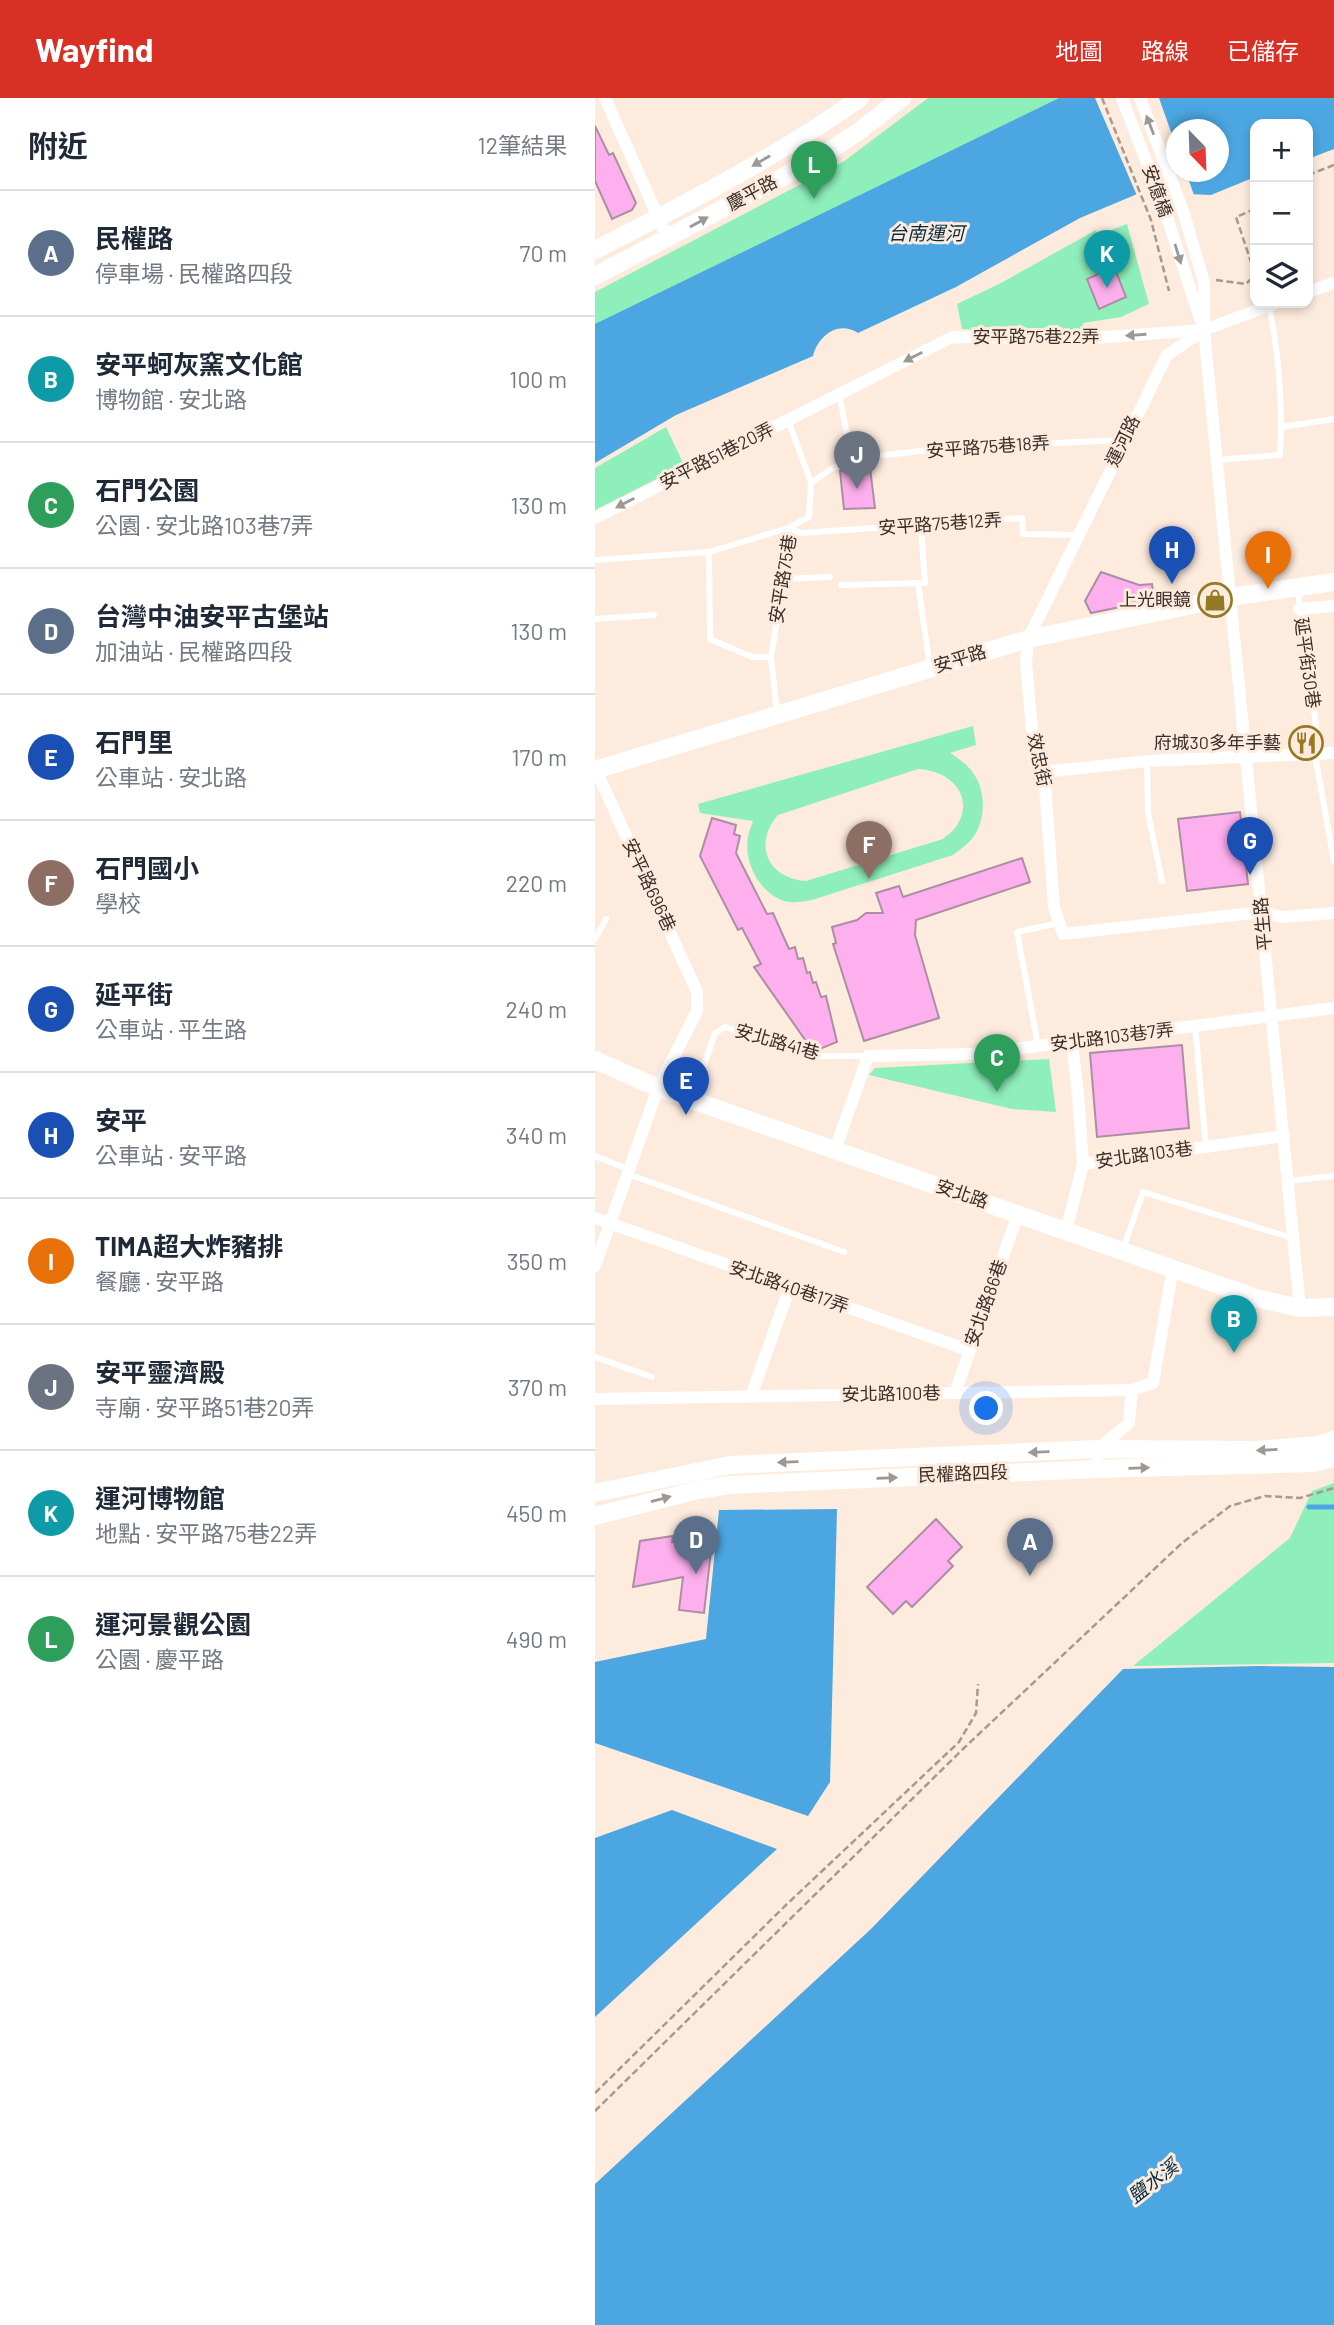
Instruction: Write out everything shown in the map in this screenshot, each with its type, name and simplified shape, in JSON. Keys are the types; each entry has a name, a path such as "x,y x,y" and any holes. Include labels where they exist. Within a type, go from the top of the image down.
{"street":[{"path":"605,98 668,239"},
{"name":"慶平路","path":"595,250 658,218 825,123 860,98"},
{"name":"慶平路","path":"595,276 813,160 858,132 902,98"},
{"name":"安億橋","path":"1122,98 1164,208 1204,330"},
{"name":"安億橋","path":"1140,98 1209,281 1204,330"},
{"path":"1313,290 1334,283"},
{"name":"運河路","path":"1028,639 1167,355 1204,330 1262,308"},
{"name":"安平路75巷22弄","path":"839,394 952,337 1080,339 1204,330"},
{"name":"平生路","path":"1204,330 1300,1308"},
{"name":"安平路51巷20弄","path":"595,518 839,394"},
{"name":"安平路","path":"595,768 1028,639 1231,597 1334,582"},
{"path":"1299,609 1334,606"},
{"name":"效忠街","path":"1028,639 1025,663 1035,763 1044,772 1054,907 1059,923"},
{"path":"1044,772 1147,761 1334,753"},
{"name":"安平路696巷","path":"595,768 699,1001 697,1011 658,1088"},
{"path":"1059,923 1063,934 1262,912 1282,917 1334,913"},
{"name":"安北路103巷7弄","path":"868,1056 976,1054 1334,1008"},
{"name":"安北路103巷","path":"1066,1231 1083,1164 1079,1095 1072,1042"},
{"path":"835,1150 868,1056"},
{"name":"安北路","path":"595,1060 658,1088 1257,1298 1300,1308 1334,1307"},
{"path":"595,1266 658,1088"},
{"name":"安北路103巷","path":"1083,1164 1284,1136"},
{"name":"安北路86巷","path":"955,1393 1018,1214"},
{"name":"安北路40巷17弄","path":"595,1218 968,1350"},
{"path":"1096,1469 1098,1449 1129,1423 1132,1390 1153,1383 1173,1267"},
{"path":"751,1396 790,1287"},
{"name":"安北路100巷","path":"595,1399 1132,1390"},
{"name":"民權路四段","path":"595,1493 730,1465 1098,1449 1259,1450 1334,1440"},
{"name":"民權路四段","path":"595,1516 698,1490 729,1485 1096,1469 1313,1463 1334,1458"}],"lane":[{"path":"1217,460 1280,455 1282,427 1273,308"},
{"path":"787,420 811,483 852,459 839,394"},
{"path":"1282,427 1334,419"},
{"name":"安平路75巷18弄","path":"852,459 946,448 1124,440"},
{"name":"安平路75巷","path":"778,715 771,657 784,579 788,528 809,517 811,483"},
{"name":"安平路75巷12弄","path":"788,528 801,533 1022,518 1023,534 1077,535"},
{"path":"841,585 925,583 921,526"},
{"path":"595,560 709,552 788,528"},
{"path":"709,552 710,639 752,657 771,657"},
{"path":"784,579 830,577"},
{"path":"918,583 930,669"},
{"name":"延平街30巷","path":"1297,589 1316,726 1315,755 1334,862"},
{"path":"595,619 654,615"},
{"path":"1147,761 1148,813 1161,881"},
{"path":"595,939 606,919"},
{"path":"1038,1046 1017,932 1059,923"},
{"name":"安北路103巷","path":"1195,1026 1206,1147"},
{"name":"安北路41巷","path":"692,1100 715,1033 725,1027 817,1056 868,1056"},
{"path":"595,1156 628,1171 844,1251"},
{"path":"1288,1181 1334,1176"},
{"path":"1123,1251 1143,1192 1294,1238"},
{"path":"595,1357 652,1377"}],"path":[{"path":"1102,98 1151,220 1169,291"},
{"path":"1313,173 1334,165"},
{"path":"1250,211 1236,217 1250,259"},
{"path":"1209,281 1245,284 1250,279"},
{"path":"595,2111 964,1748 1182,1543 1230,1506 1265,1496 1300,1498 1334,1488"},
{"path":"595,2092 786,1905 959,1742 976,1713 978,1684"}],"green space":[{"path":"928,98 1059,98 595,326 595,292 843,162"},
{"path":"1127,224 1149,304 1121,317 1083,323 1082,333 962,329 957,304 1096,230 1098,235"},
{"path":"666,427 684,465 595,510 595,468"},
{"path":"973,726 976,745 950,753 971,770 980,787 982,816 976,834 970,841 953,855 812,900 789,902 779,899 757,878 747,847 753,821 700,813 698,804","holes":["918,769 950,780 962,796 961,817 955,828 943,839 806,881 782,874 768,858 766,837 778,815"]},
{"path":"1049,1059 1056,1112 1012,1109 869,1075 875,1068"},
{"path":"1334,1483 1334,1663 1133,1666 1290,1538 1312,1491"}],"water":[{"name":"台南運河","path":"1059,98 1334,98 1334,149 1313,157 1313,119 1250,119 1250,179 1211,195 1142,192 1080,218 956,287 858,333 843,328 830,332 819,342 813,356 676,415 595,463 595,324"},
{"path":"837,1509 830,1782 808,1816 595,1743 595,1662 706,1639 719,1510"},
{"name":"鹽水溪","path":"1334,1667 1334,2325 595,2325 595,2184 871,1929 1123,1669"},
{"path":"672,1810 777,1849 595,2017 595,1838"}],"pier":[{"path":"1095,98 1159,98 1166,119 1166,182 1189,182 1195,198 1138,198"}],"building":[{"path":"595,126 609,155 613,153 636,203 632,210 612,219 595,181"},
{"path":"1114,267 1126,297 1099,309 1087,279"},
{"path":"870,468 875,508 844,509 840,471"},
{"path":"1101,572 1139,585 1152,584 1154,600 1091,613 1085,601"},
{"path":"1240,812 1248,884 1187,891 1178,819"},
{"path":"712,818 736,825 734,834 740,836 736,853 767,914 773,913 789,949 795,947 798,959 803,958 807,973 810,972 813,983 816,982 821,997 826,996 837,1042 822,1048 808,1044 754,967 761,964 742,928 738,930 700,856"},
{"path":"1022,858 1030,882 916,920 915,935 939,1018 864,1041 833,944 836,943 832,927 857,920 866,913 883,913 876,893 899,886 903,897"},
{"path":"1182,1045 1189,1128 1097,1137 1090,1053"},
{"path":"936,1519 962,1547 948,1561 953,1566 912,1607 906,1601 893,1614 867,1587"},
{"path":"713,1533 704,1613 679,1610 683,1577 633,1587 640,1541 673,1536 672,1542"}],"waterway":[{"path":"1309,1507 1334,1507"}],"place":[{"name":"運河景觀公園","path":"814,199"},
{"name":"運河博物館","path":"1107,288"},
{"name":"安平靈濟殿","path":"857,489"},
{"name":"安平","path":"1172,584"},
{"name":"TIMA超大炸豬排","path":"1268,589"},
{"name":"上光眼鏡","path":"1215,600"},
{"name":"府城30多年手藝","path":"1306,743"},
{"name":"延平街","path":"1250,875"},
{"name":"石門國小","path":"869,879"},
{"name":"石門公園","path":"997,1092"},
{"name":"石門里","path":"686,1115"},
{"name":"安平蚵灰窯文化館","path":"1234,1353"},
{"name":"台灣中油安平古堡站","path":"696,1574"},
{"name":"民權路","path":"1030,1576"}]}
